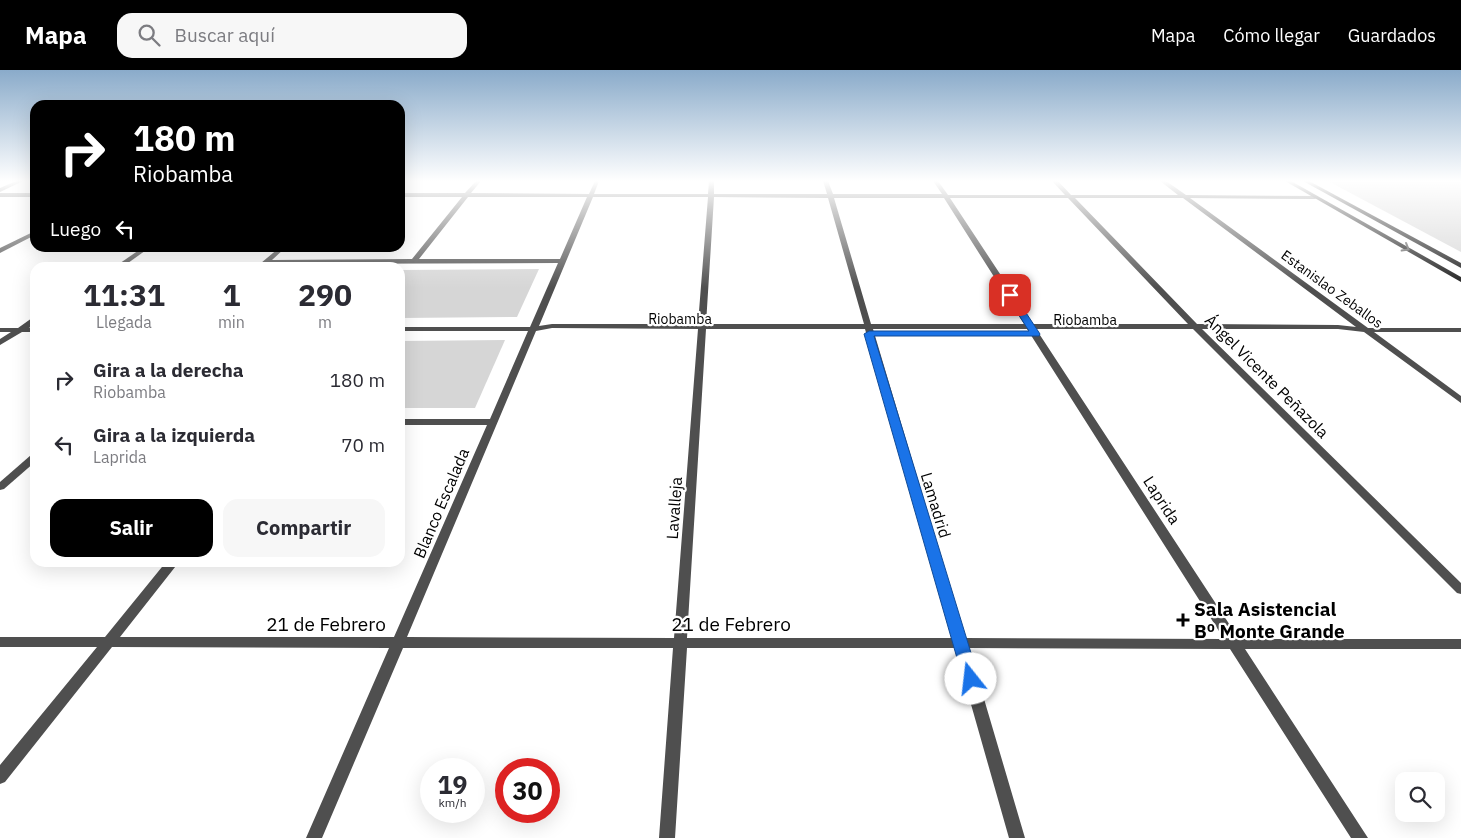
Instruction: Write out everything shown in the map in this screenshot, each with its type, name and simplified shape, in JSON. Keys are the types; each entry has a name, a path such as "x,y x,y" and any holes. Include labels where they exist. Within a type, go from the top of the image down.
{"main road":[{"path":"1352,217 1461,280"},
{"path":"1371,217 1461,266"}],"street":[{"path":"414,261 449,217"},
{"name":"Blanco Escalada","path":"314,838 581,217"},
{"name":"Lavalleja","path":"667,838 710,217"},
{"name":"Lamadrid","path":"836,217 1017,838"},
{"name":"Laprida","path":"959,217 1360,838"},
{"name":"Ángel Vicente Peñazola","path":"1090,217 1199,330 1461,590"},
{"name":"Estanislao Zeballos","path":"1212,217 1461,400"},
{"path":"0,251 30,236"},
{"path":"125,262 140,252"},
{"path":"265,262 277,252"},
{"path":"265,262 562,261"},
{"path":"0,343 30,323"},
{"name":"Riobamba","path":"405,329 533,329 550,332 702,330 1199,330 1349,333 1366,330 1461,330"},
{"path":"0,330 30,330"},
{"path":"405,422 493,422"},
{"path":"0,487 30,462"},
{"path":"0,777 168,567"},
{"name":"21 de Febrero","path":"0,642 1461,644"}],"shaded area":[{"path":"1395,217 1461,217 1461,252"},
{"path":"539,269 517,317 405,318 405,270"},
{"path":"505,340 475,408 405,408 405,341"}],"place":[{"name":"Sala Asistencial Bº Monte Grande","path":"1183,620"}],"route":[{"path":"971,679 869,334 1035,334 1010,295"}]}
